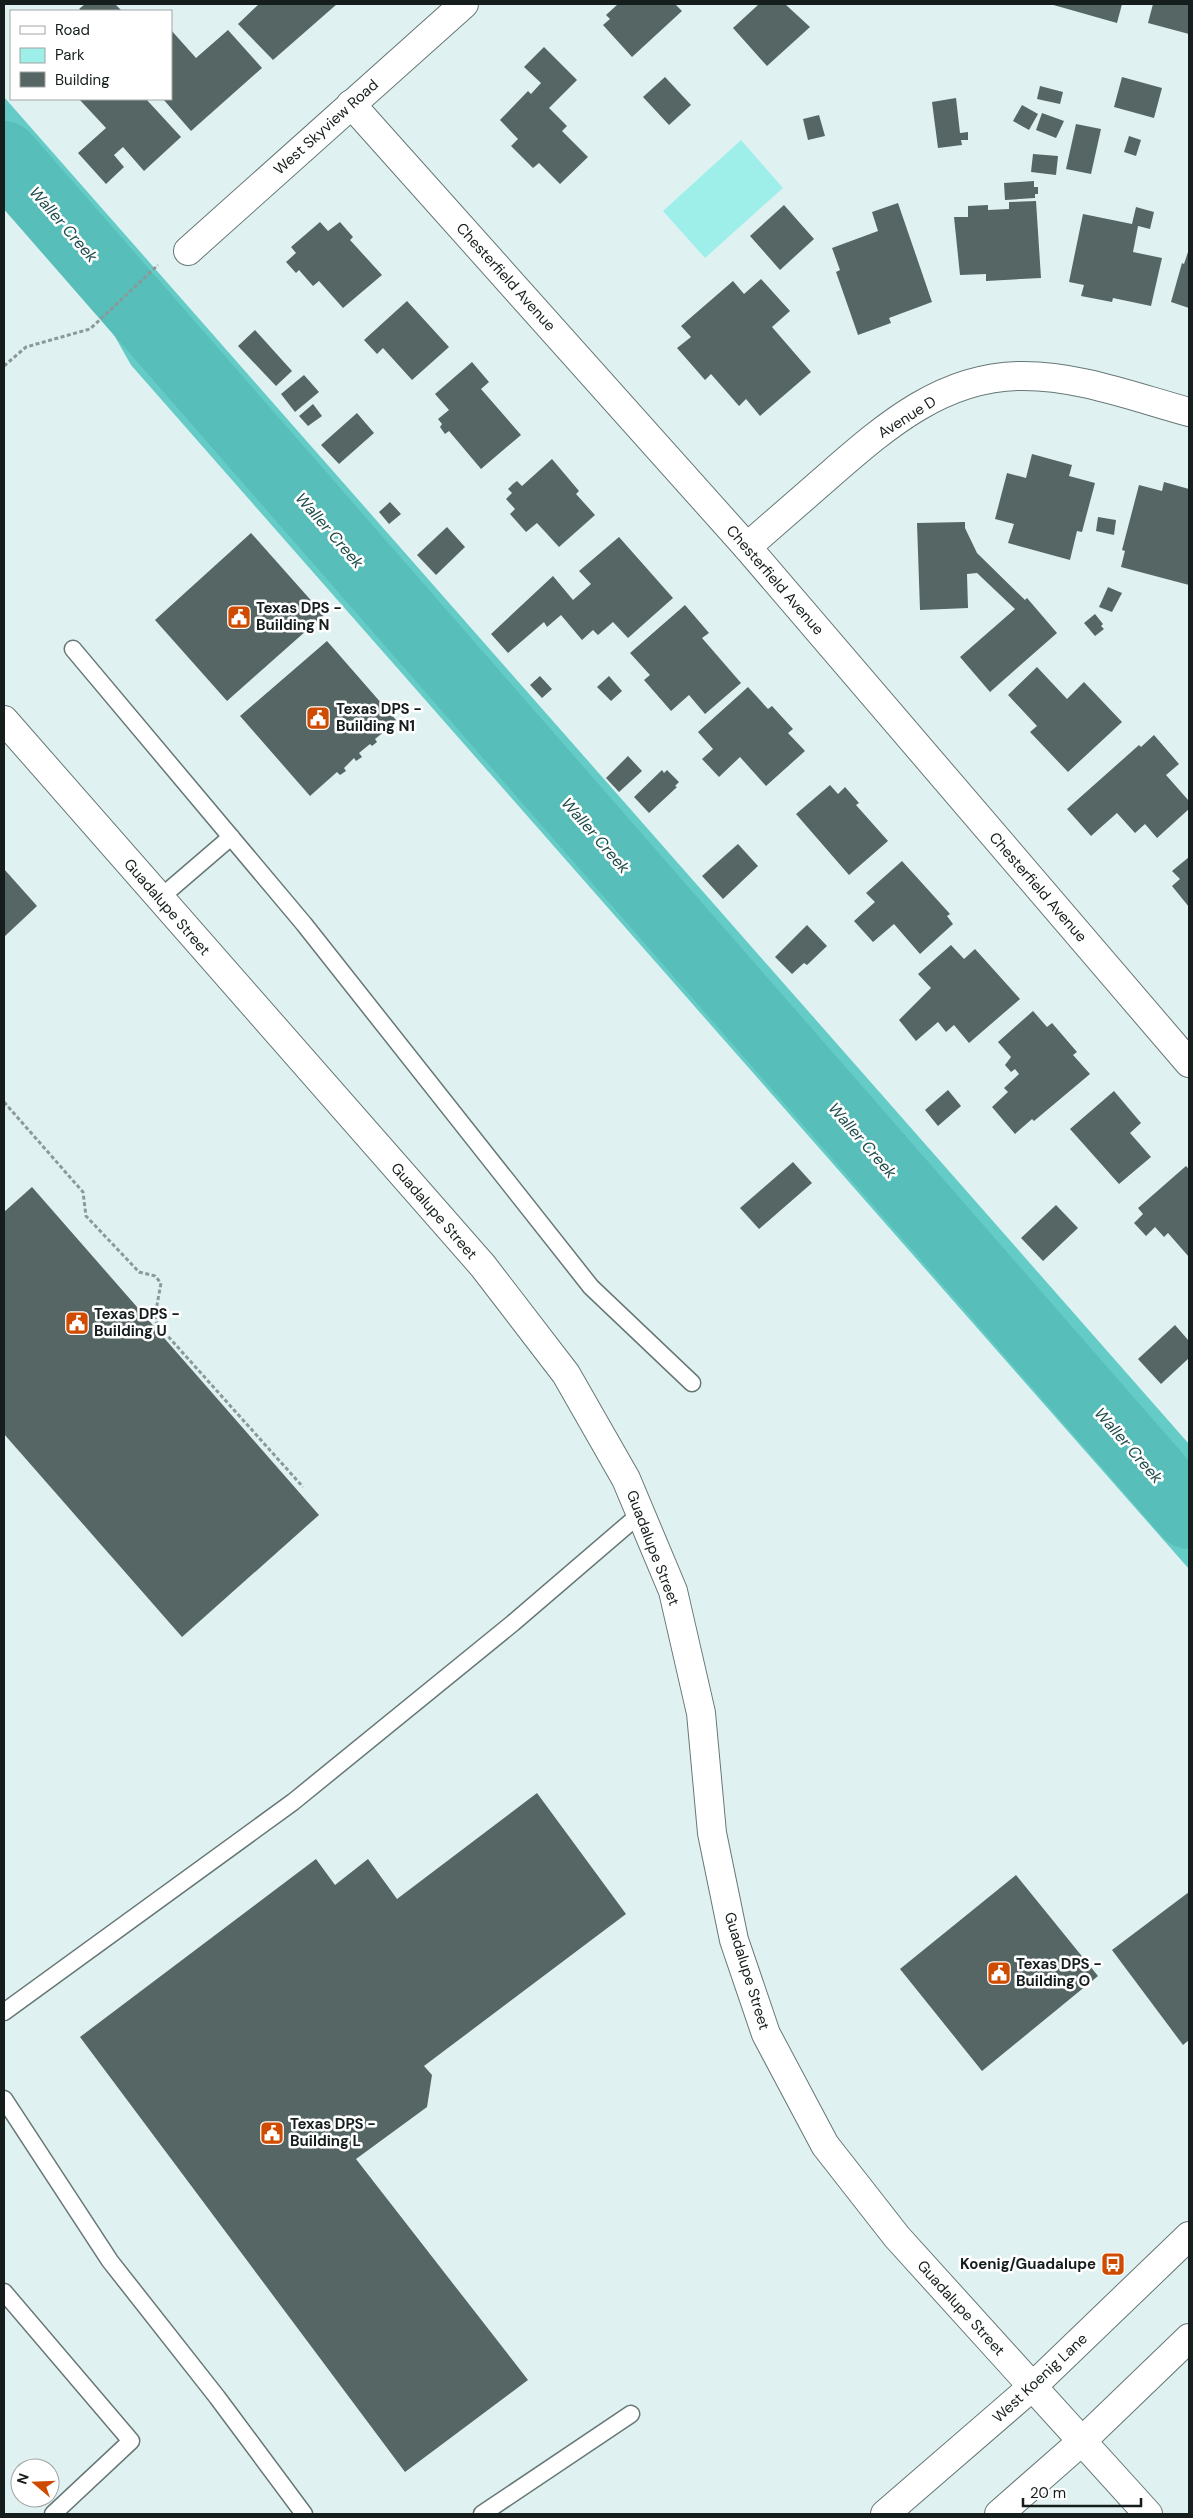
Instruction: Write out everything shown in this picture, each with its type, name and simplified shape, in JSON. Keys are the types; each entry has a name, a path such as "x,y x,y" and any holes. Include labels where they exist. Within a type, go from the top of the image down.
{"street":[{"name":"West Skyview Road","path":"188,251 464,4"},
{"name":"Chesterfield Avenue","path":"351,104 747,547 1185,1051"},
{"name":"Avenue D","path":"747,547 887,425 928,400 973,382 1019,376 1073,380 1189,412"},
{"name":"Guadalupe Street","path":"4,720 483,1266 566,1374 626,1479 673,1591 701,1713 712,1833 734,1940 766,2034 825,2145 896,2237 1148,2514"},
{"name":"West Koenig Lane","path":"885,2514 1032,2387 1189,2236"},
{"path":"999,2514 1081,2442 1189,2338"}],"lane":[{"path":"73,649 304,924 591,1287 692,1384"},
{"path":"160,898 231,837"},
{"path":"4,2012 293,1802 514,1623 640,1514"},
{"path":"4,2099 110,2261 218,2397 304,2514"},
{"path":"4,2292 132,2441 53,2514"},
{"path":"482,2514 631,2414"}],"path":[{"path":"4,366 26,347 90,329 156,266"},
{"path":"4,1102 83,1192 86,1216 139,1272 156,1276 161,1283 155,1316 157,1324 303,1487"}],"green space":[{"path":"741,140 783,188 705,258 663,211"}],"shaded area":[{"path":"4,97 1189,1444 1189,1569 131,365 80,275 4,194"}],"building":[{"path":"85,4 115,4 121,10 80,10 79,9"},
{"path":"259,4 337,4 273,60 238,24"},
{"path":"618,4 675,4 682,11 632,57 603,25 610,19 606,15"},
{"path":"759,4 785,4 810,27 767,66 733,28"},
{"path":"1050,4 1122,4 1117,23"},
{"path":"1153,4 1189,4 1189,34 1148,23"},
{"path":"228,30 262,68 191,131 164,100 172,100 172,31 196,58"},
{"path":"544,47 577,80 549,108 567,126 562,131 588,157 560,184 539,163 533,168 511,146 518,139 500,120 528,91 531,94 541,83 524,67"},
{"path":"665,77 691,105 669,125 643,97"},
{"path":"1122,77 1162,88 1154,118 1114,107"},
{"path":"1040,86 1063,92 1060,104 1037,99"},
{"path":"956,98 960,133 968,132 968,140 961,140 962,145 938,148 932,102"},
{"path":"80,100 147,100 181,137 144,171 123,147 114,155 124,167 106,184 78,153 106,128"},
{"path":"1022,105 1038,114 1029,130 1013,121"},
{"path":"1042,113 1064,121 1056,138 1036,130"},
{"path":"819,115 825,136 808,140 803,119"},
{"path":"1076,124 1101,129 1091,174 1066,169"},
{"path":"1129,136 1141,140 1136,156 1124,152"},
{"path":"1033,154 1058,156 1056,175 1031,172"},
{"path":"1034,181 1034,187 1038,187 1038,194 1035,194 1035,198 1005,200 1004,183"},
{"path":"1036,201 1041,278 986,281 986,274 960,275 954,217 968,217 968,206 988,205 988,210 1009,209 1009,202"},
{"path":"898,203 932,302 889,318 891,323 858,335 836,272 840,270 832,248 878,231 872,212"},
{"path":"784,205 814,239 780,270 750,236"},
{"path":"1136,207 1154,212 1150,229 1138,226 1133,252 1162,258 1151,306 1113,298 1112,302 1081,296 1084,285 1069,282 1083,214 1132,224"},
{"path":"320,222 328,231 340,222 353,237 350,240 382,275 343,308 319,281 313,286 299,270 296,273 286,262 296,253 291,247"},
{"path":"1189,249 1189,308 1171,302 1182,263 1184,264"},
{"path":"761,279 790,311 772,327 811,372 760,416 746,399 739,406 711,374 705,380 677,348 691,337 681,326 733,281 744,294"},
{"path":"407,301 449,347 412,380 383,348 377,354 364,340"},
{"path":"255,330 292,371 276,386 238,346"},
{"path":"472,362 489,382 481,389 521,435 481,469 449,431 445,434 440,427 442,424 438,419 449,410 435,394"},
{"path":"304,375 319,392 295,412 281,394"},
{"path":"313,404 322,416 308,426 299,416"},
{"path":"357,413 374,433 339,464 321,445"},
{"path":"1032,454 1072,465 1069,476 1095,483 1082,532 1077,531 1070,560 1008,543 1014,524 995,519 1007,473 1026,478"},
{"path":"552,459 579,491 576,494 595,515 559,547 537,523 526,532 510,514 515,509 506,499 512,493 508,489 513,484 517,481 522,486"},
{"path":"1164,482 1189,489 1189,585 1121,567 1125,551 1122,550 1139,485 1162,491"},
{"path":"390,502 401,514 389,524 379,512"},
{"path":"1098,517 1116,520 1114,535 1096,531"},
{"path":"965,522 965,528 977,553 1025,600 1027,598 1057,633 990,692 960,657 1015,609 977,573 967,574 968,608 920,610 917,523"},
{"path":"447,527 465,547 436,575 417,555"},
{"name":"Texas DPS - Building N","path":"251,533 324,615 227,701 155,620"},
{"path":"619,537 673,598 628,638 613,622 598,635 593,630 582,640 561,615 547,627 544,622 508,653 491,634 553,576 573,600 591,584 579,571"},
{"path":"1108,587 1122,593 1112,612 1099,607"},
{"path":"685,605 709,633 702,638 741,683 705,714 689,695 671,711 644,680 650,675 630,653"},
{"path":"1095,614 1103,624 1101,626 1104,629 1095,636 1084,623"},
{"name":"Texas DPS - Building N1","path":"327,641 396,720 390,725 393,728 388,733 385,731 375,739 377,742 372,746 370,744 359,753 362,757 356,761 354,758 344,768 346,771 340,775 337,772 310,796 240,716"},
{"path":"1037,667 1067,699 1084,682 1122,722 1068,772 1030,732 1037,726 1008,695"},
{"path":"540,676 552,689 542,698 530,685"},
{"path":"609,676 622,691 611,701 597,687"},
{"path":"748,687 768,709 772,706 793,729 788,733 805,751 766,786 740,757 719,777 702,759 713,749 698,732"},
{"path":"1154,735 1179,764 1166,775 1189,801 1189,809 1157,838 1145,824 1135,833 1117,813 1091,836 1067,809 1139,745 1141,747"},
{"path":"628,756 642,771 619,792 606,778"},
{"path":"662,770 664,773 667,770 679,782 675,786 677,787 649,813 634,797"},
{"path":"830,785 838,794 845,787 859,803 856,805 888,841 849,875 796,814"},
{"path":"738,844 758,866 723,899 702,876"},
{"path":"1189,857 1189,907 1172,886 1180,879 1172,871"},
{"path":"902,861 950,914 947,916 953,924 920,954 894,924 873,942 854,921 875,902 866,893"},
{"path":"4,869 37,906 4,937"},
{"path":"807,925 827,946 807,965 804,963 792,974 775,957"},
{"path":"951,945 964,959 975,949 1020,999 969,1043 954,1025 946,1032 938,1022 916,1041 899,1020 931,988 918,974"},
{"path":"1033,1011 1047,1027 1052,1023 1077,1052 1073,1055 1090,1074 1034,1121 1032,1119 1015,1134 992,1107 1008,1092 1004,1088 1019,1074 1015,1069 1011,1072 1005,1065 1011,1057 998,1042"},
{"path":"948,1090 961,1106 938,1126 925,1110"},
{"path":"1114,1091 1141,1123 1130,1133 1151,1157 1119,1184 1070,1129"},
{"path":"793,1162 812,1183 759,1229 740,1208"},
{"path":"1186,1166 1189,1169 1189,1257 1168,1233 1164,1237 1155,1227 1146,1236 1134,1223 1143,1214 1138,1208"},
{"name":"Texas DPS - Building U","path":"32,1187 319,1515 182,1637 4,1434 4,1212"},
{"path":"1056,1205 1078,1228 1043,1261 1021,1238"},
{"path":"1175,1325 1189,1341 1189,1358 1161,1384 1138,1359"},
{"name":"Texas DPS - Building L","path":"537,1793 626,1914 424,2066 432,2075 427,2107 356,2159 528,2380 405,2472 80,2037 316,1859 335,1885 368,1859 397,1899"},
{"name":"Texas DPS - Building O","path":"1016,1875 1098,1976 982,2071 900,1969"},
{"path":"1189,1892 1189,2040 1183,2045 1112,1950"}],"waterway":[{"name":"Waller Creek","path":"4,156 1189,1514"}],"place":[{"name":"Texas DPS - Building N","path":"239,617"},
{"name":"Texas DPS - Building N1","path":"318,718"},
{"name":"Texas DPS - Building U","path":"77,1323"},
{"name":"Texas DPS - Building O","path":"999,1973"},
{"name":"Texas DPS - Building L","path":"272,2133"},
{"name":"Koenig/Guadalupe","path":"1113,2264"}]}
